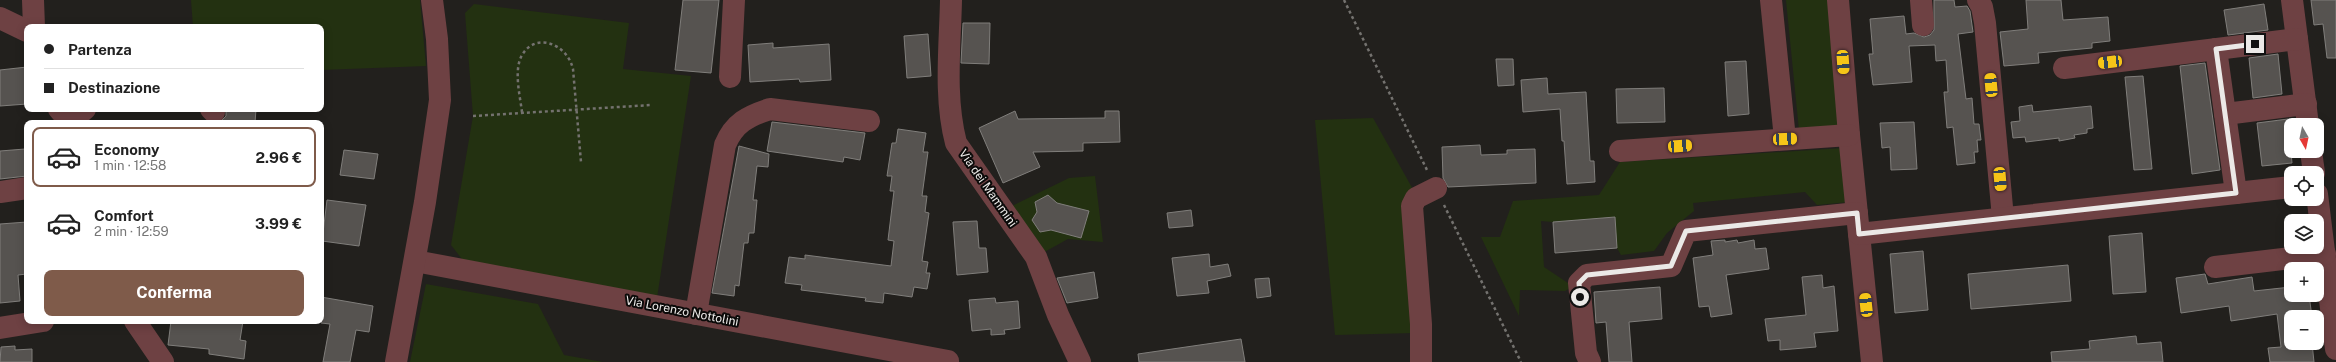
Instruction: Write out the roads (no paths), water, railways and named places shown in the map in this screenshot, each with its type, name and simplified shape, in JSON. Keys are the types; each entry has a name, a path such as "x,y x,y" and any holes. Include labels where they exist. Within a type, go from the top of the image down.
{"street":[{"path":"33,0 34,24"},
{"path":"396,362 415,261 440,100 437,39 432,0"},
{"path":"730,77 734,0"},
{"name":"Via dei Mammini","path":"951,0 949,97 950,122 956,143 1036,257 1058,315 1080,362"},
{"path":"1771,0 1785,139"},
{"path":"1838,0 1849,135 1872,362"},
{"path":"1921,0 1923,25"},
{"path":"1978,0 1982,7 1985,23 2003,218"},
{"path":"2225,114 2307,114 2292,0"},
{"path":"0,18 24,30"},
{"path":"2064,68 2297,39"},
{"path":"2216,49 2236,193"},
{"path":"696,314 725,145 731,131 754,114 770,109 869,121"},
{"path":"1620,151 1849,135"},
{"path":"0,192 24,188"},
{"path":"1421,362 1421,324 1412,206 1416,198 1436,188"},
{"path":"1590,362 1586,353 1579,283 1587,275 1671,266 1686,231 2003,218 2284,188"},
{"path":"2319,206 2336,349"},
{"path":"2215,267 2325,254"},
{"name":"Via Lorenzo Nottolini","path":"415,261 948,361"},
{"path":"0,328 25,324"},
{"path":"137,324 163,362"}]}
